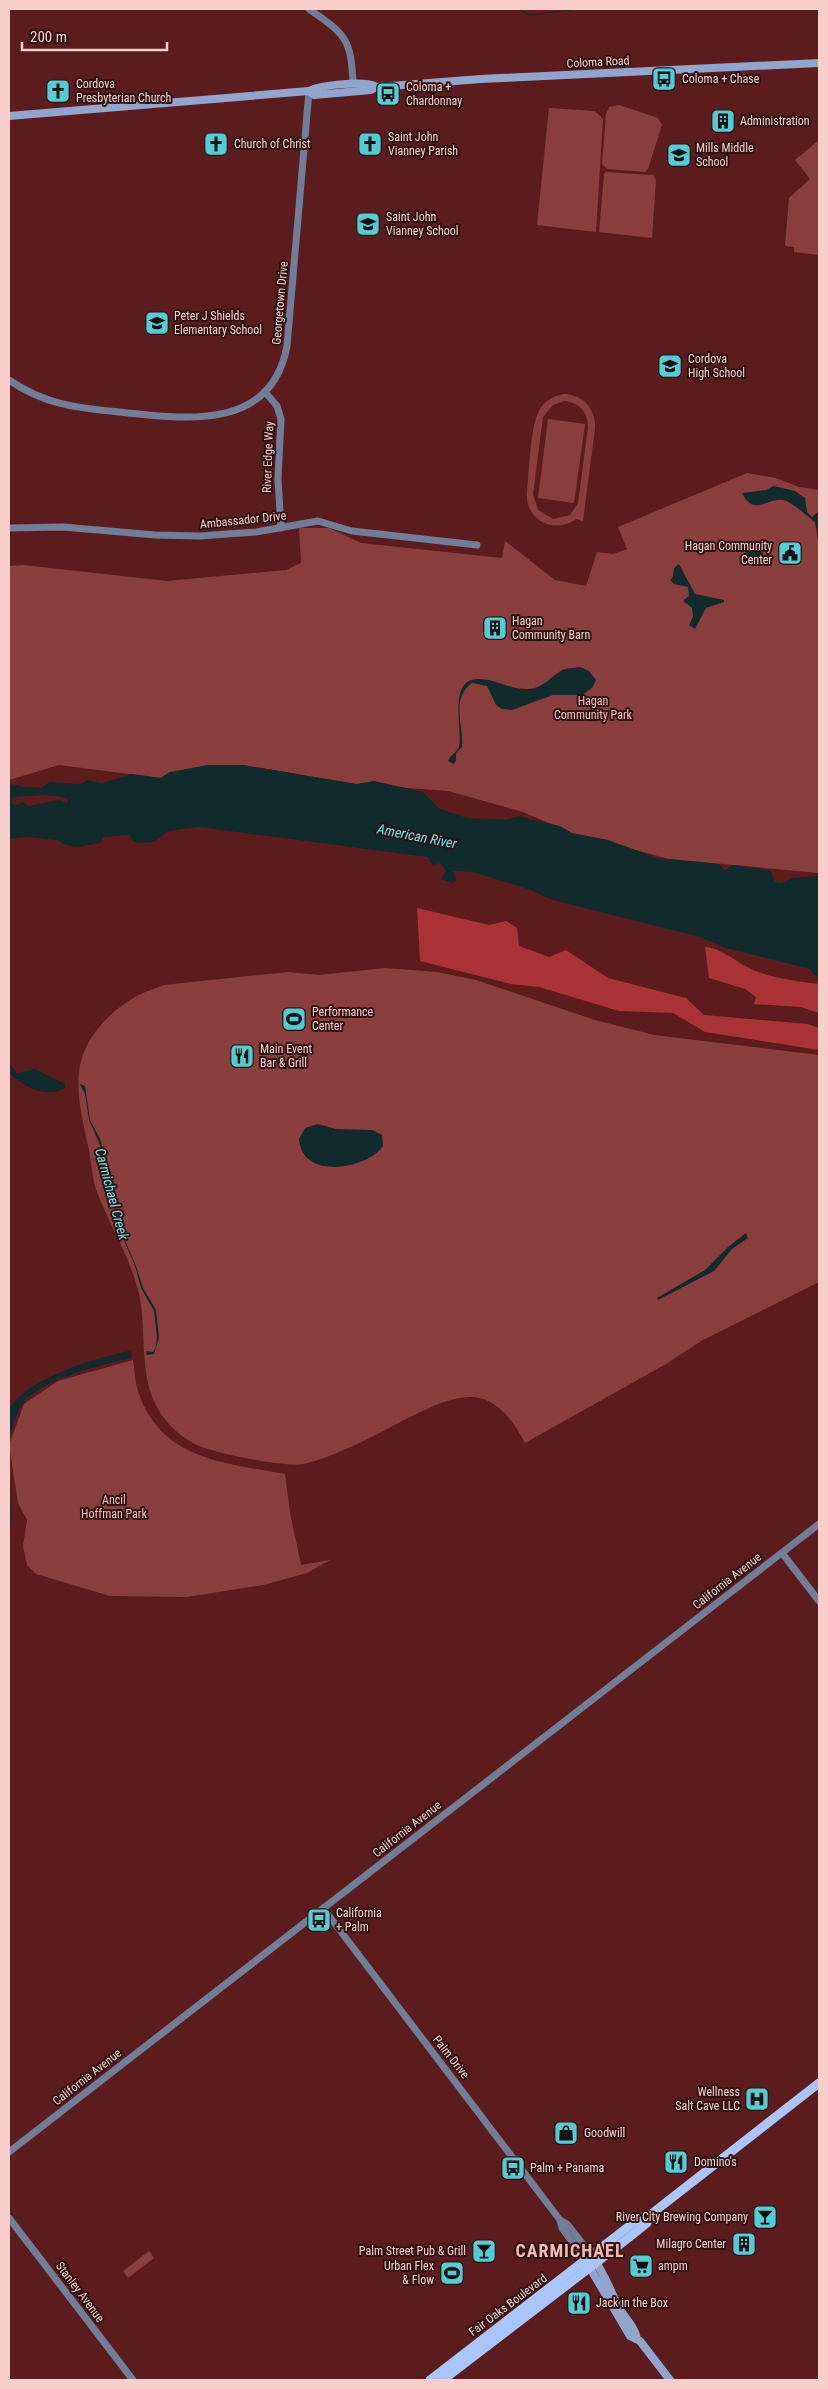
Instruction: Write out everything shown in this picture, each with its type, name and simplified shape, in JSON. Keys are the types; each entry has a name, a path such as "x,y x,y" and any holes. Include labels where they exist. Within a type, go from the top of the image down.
{"main road":[{"name":"Coloma Road","path":"309,91 314,95 369,91 377,86 481,79 819,63"},
{"name":"Coloma Road","path":"9,116 309,91 353,83 371,83 377,86"},
{"path":"353,83 358,88 369,91"},
{"name":"Fair Oaks Boulevard","path":"430,2380 515,2315 647,2223 650,2216 819,2083"},
{"path":"591,2262 618,2318 630,2336 636,2339 670,2380"},
{"name":"Fair Oaks Boulevard","path":"443,2380 591,2262"},
{"path":"473,2356 475,2351 514,2320 515,2315"}],"street":[{"path":"309,9 334,26 347,40 353,83"},
{"path":"319,16 324,9"},
{"name":"Georgetown Drive","path":"9,380 33,396 57,404 174,418 208,417 233,411 252,402 265,392 280,370 287,346 309,91"},
{"name":"River Edge Way","path":"265,392 277,406 281,419 278,486 281,528"},
{"name":"Ambassador Drive","path":"9,528 63,526 155,535 200,536 281,528 318,521 352,531 477,545"},
{"name":"California Avenue","path":"9,2152 819,1524"},
{"path":"782,1553 819,1600"},
{"name":"Palm Drive","path":"323,1908 336,1929 459,2085 560,2220 562,2228 591,2262"},
{"name":"Stanley Avenue","path":"9,2218 132,2380"}],"green space":[{"path":"619,105 658,118 662,125 648,169 645,172 607,169 602,164 606,115 609,107"},
{"path":"549,108 595,111 603,119 596,232 537,225"},
{"path":"819,140 819,255 794,252 794,247 785,246 789,198 810,179 795,160"},
{"path":"606,172 653,175 656,180 652,238 599,232 604,174"},
{"path":"564,394 577,397 587,404 595,421 595,428 583,521 576,519 567,524 550,525 536,517 528,503 529,462 534,428 539,411 543,404","holes":["564,401 582,409 588,422 578,503 570,515 553,519 538,510 533,494 543,417 553,405"]},
{"path":"548,419 585,424 574,503 538,498"},
{"name":"Hagan Community Park","path":"747,473 776,478 799,487 819,490 819,873 669,859 572,833 523,812 448,791 356,784 243,765 170,772 161,778 59,765 9,780 9,566 23,565 167,581 286,570 301,563 299,528 329,528 361,543 502,558 505,541 555,580 586,586 597,552 613,554 627,549 618,527"},
{"path":"385,968 437,972 476,980 595,1020 654,1035 819,1055 819,1282 701,1341 666,1364 525,1443 513,1423 501,1410 489,1401 475,1397 461,1398 429,1408 342,1451 303,1464 279,1463 230,1455 202,1447 181,1435 161,1414 154,1401 145,1364 142,1311 136,1284 126,1255 95,1186 82,1117 78,1083 81,1061 85,1050 97,1030 114,1012 133,998 164,985 288,972 319,975"},
{"name":"Ancil Hoffman Park","path":"133,1360 139,1394 149,1416 163,1433 198,1455 241,1466 285,1474 290,1513 301,1565 330,1560 307,1573 263,1585 187,1597 110,1596 36,1574 27,1565 23,1546 27,1520 18,1503 9,1445 24,1404 58,1381"},
{"path":"149,2251 154,2258 128,2278 123,2271"}],"shaded area":[{"path":"417,908 489,925 506,921 517,928 519,946 549,957 566,950 608,978 686,998 704,1015 808,1024 819,1028 819,1050 705,1032 673,1013 619,1011 539,987 511,984 420,961"},
{"path":"705,947 721,952 747,967 764,974 819,984 819,1013 801,1007 754,1004 756,997 745,989 709,978"}],"water":[{"path":"774,486 795,491 805,498 807,512 812,517 819,511 819,546 815,522 795,506 783,500 761,505 751,504 742,493 766,490"},
{"path":"761,544 764,561 747,564 745,547"},
{"path":"679,564 695,594 724,600 724,602 706,608 695,629 689,625 693,617 692,608 683,601 689,596 688,587 674,584 670,580 673,577 674,568"},
{"path":"580,667 589,671 596,680 592,688 582,695 553,695 512,710 502,709 496,705 487,686 472,683 465,689 461,697 459,713 462,747 456,753 456,761 453,764 448,761 459,746 458,707 463,687 469,681 485,679 516,688 528,689 539,687 565,669"},
{"name":"American River","path":"208,765 243,765 356,784 374,781 423,792 440,809 467,818 506,820 518,816 560,826 572,833 608,840 658,858 719,864 725,870 733,865 770,870 775,882 782,883 793,878 819,876 819,976 814,975 810,969 726,948 700,937 553,900 528,889 473,872 453,871 456,881 453,883 441,879 446,871 440,863 433,865 428,857 199,827 168,831 154,842 137,843 132,840 130,835 104,837 100,843 77,847 65,845 58,840 28,837 9,839 9,785 41,788 50,782 80,784 88,780 102,783 132,774 161,778 170,772","holes":["57,796 68,799 67,803 59,800 28,806 23,802 17,805 11,804 12,798 15,797"]},
{"path":"9,1063 17,1073 35,1069 65,1084 65,1088 50,1093 28,1087 9,1073"},
{"path":"80,1084 85,1086 90,1120 100,1139 109,1168 111,1189 98,1140 89,1120 85,1094"},
{"path":"318,1124 336,1129 372,1130 382,1135 383,1146 375,1154 351,1165 323,1166 311,1161 303,1153 299,1139 305,1128"},
{"path":"113,1205 118,1224 136,1266 143,1288 156,1310 159,1338 154,1354 147,1355 146,1351 153,1352 156,1347 157,1337 154,1311 141,1288 135,1266 117,1224"},
{"path":"746,1233 748,1238 732,1249 714,1271 658,1300 657,1298 705,1270 728,1247"},
{"path":"130,1351 132,1358 74,1374 45,1386 33,1394 24,1402 19,1411 9,1442 9,1410 17,1399 30,1389 45,1379 63,1371 100,1358"}],"waterway":[{"path":"517,9 530,15 578,9"},
{"name":"Carmichael Creek","path":"9,1492 11,1514 9,1538"}],"place":[{"name":"Coloma + Chase","path":"664,79"},
{"name":"Cordova Presbyterian Church","path":"58,91"},
{"name":"Coloma + Chardonnay","path":"388,94"},
{"name":"Administration","path":"723,121"},
{"name":"Church of Christ","path":"216,144"},
{"name":"Saint John Vianney Parish","path":"370,144"},
{"name":"Mills Middle School","path":"679,155"},
{"name":"Saint John Vianney School","path":"368,224"},
{"name":"Peter J Shields Elementary School","path":"157,323"},
{"name":"Cordova High School","path":"670,366"},
{"name":"Hagan Community Center","path":"790,553"},
{"name":"Hagan Community Barn","path":"495,628"},
{"name":"Performance Center","path":"294,1019"},
{"name":"Main Event Bar & Grill","path":"242,1056"},
{"name":"California + Palm","path":"319,1920"},
{"name":"Wellness Salt Cave LLC","path":"757,2099"},
{"name":"Goodwill","path":"566,2133"},
{"name":"Domino's","path":"676,2162"},
{"name":"Palm + Panama","path":"513,2168"},
{"name":"River City Brewing Company","path":"765,2217"},
{"name":"Milagro Center","path":"744,2244"},
{"name":"Palm Street Pub & Grill","path":"484,2251"},
{"name":"ampm","path":"641,2266"},
{"name":"Urban Flex & Flow","path":"452,2273"},
{"name":"Jack in the Box","path":"579,2303"}],"district":[{"name":"CARMICHAEL","path":"570,2251"}]}
